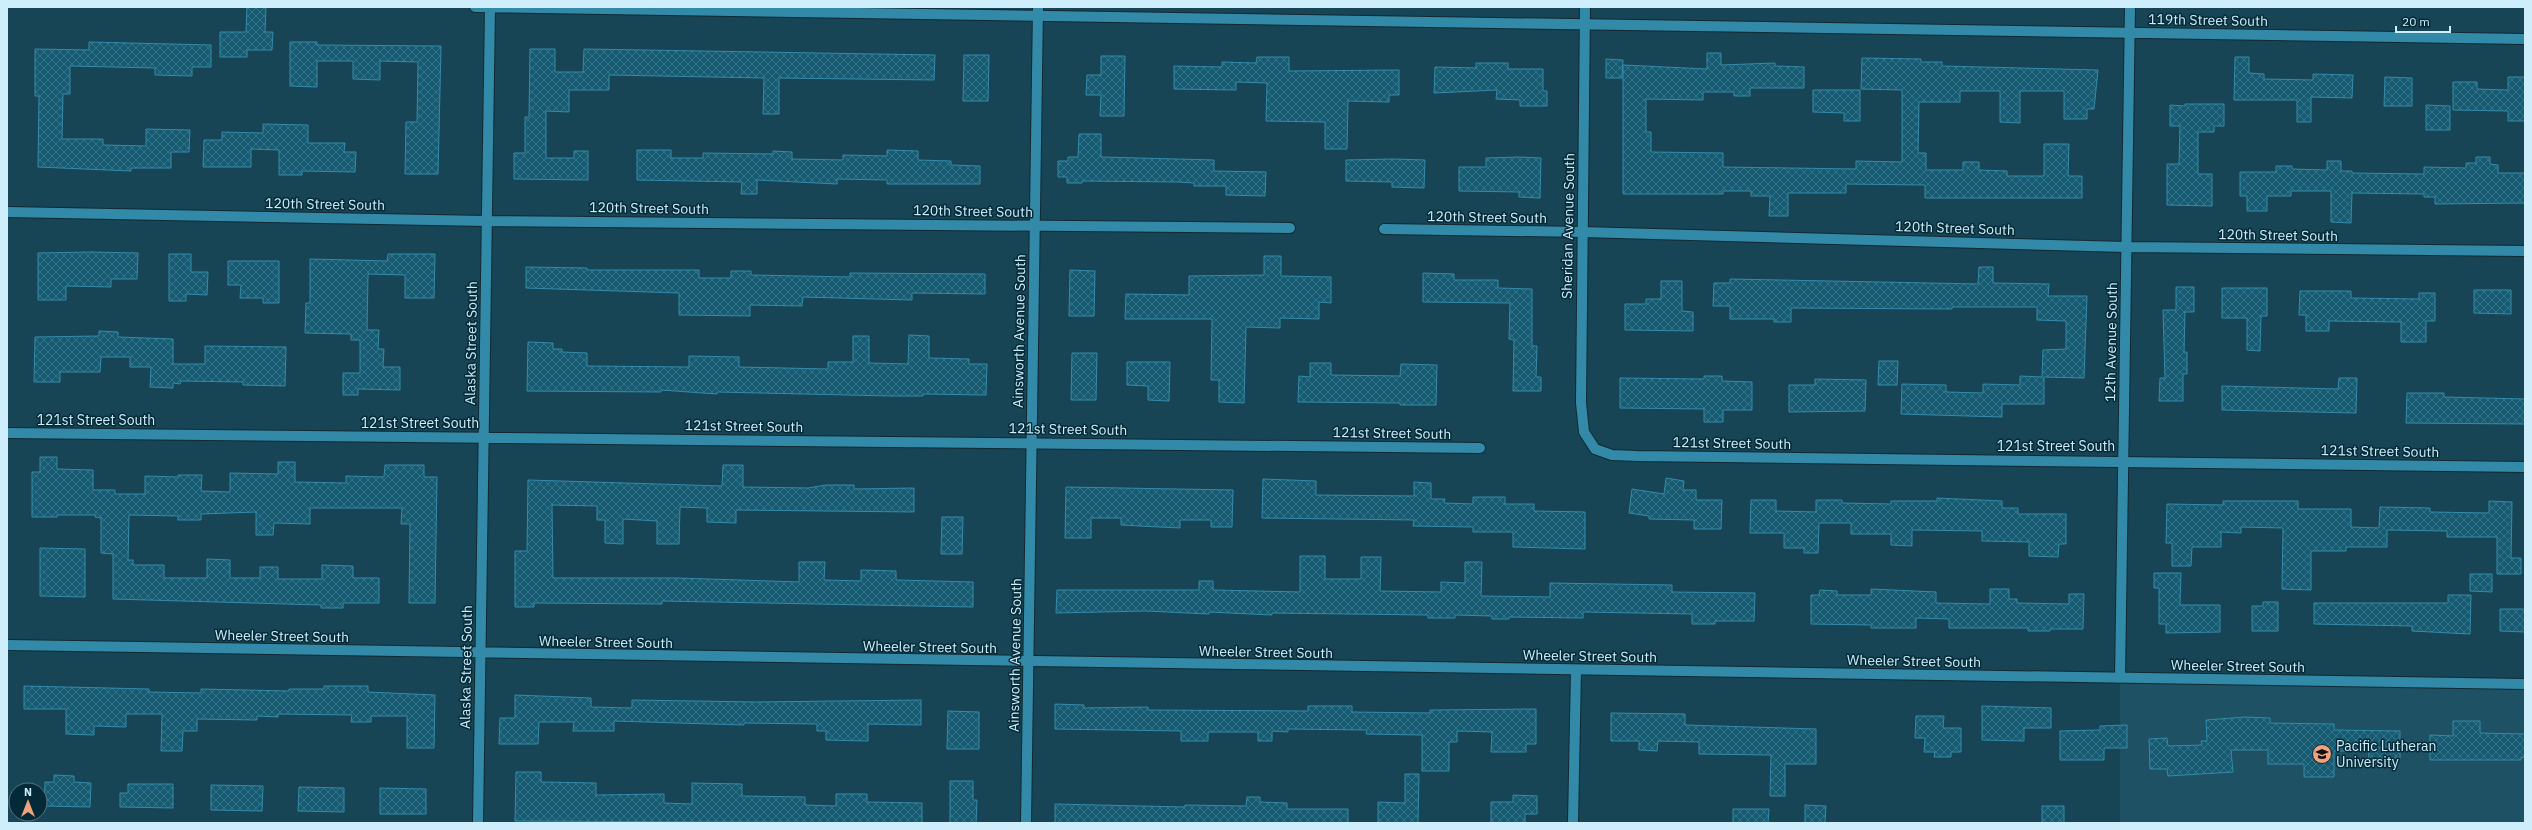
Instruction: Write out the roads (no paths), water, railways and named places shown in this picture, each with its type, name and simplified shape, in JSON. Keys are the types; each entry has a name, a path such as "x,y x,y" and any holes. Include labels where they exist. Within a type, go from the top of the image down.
{"street":[{"name":"119th Street South","path":"475,7 1038,11 1585,24 2525,39"},
{"name":"Alaska Street South","path":"478,823 490,7"},
{"name":"Sheridan Avenue South","path":"1585,7 1581,403 1584,432 1589,444"},
{"name":"12th Avenue South","path":"2120,678 2130,7"},
{"name":"Ainsworth Avenue South","path":"1026,823 1038,11"},
{"name":"120th Street South","path":"7,212 486,221 1290,228"},
{"name":"120th Street South","path":"1384,229 1582,232 2126,247 2525,251"},
{"name":"121st Street South","path":"7,433 1032,442 1480,448"},
{"name":"121st Street South","path":"1589,444 1603,453 1624,455 2123,460 2525,468"},
{"name":"Wheeler Street South","path":"7,645 480,654 2525,684"},
{"path":"1573,823 1576,670"}],"place":[{"name":"Pacific Lutheran University","path":"2322,754"}]}
